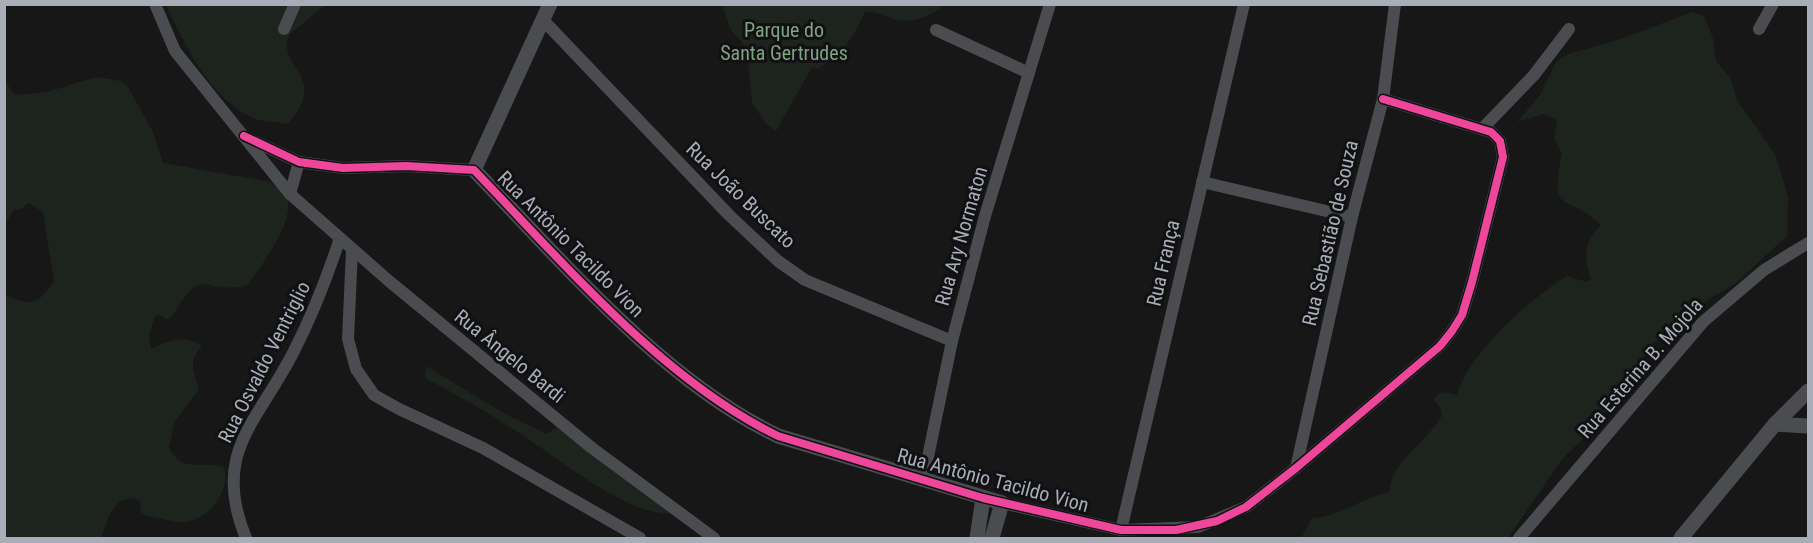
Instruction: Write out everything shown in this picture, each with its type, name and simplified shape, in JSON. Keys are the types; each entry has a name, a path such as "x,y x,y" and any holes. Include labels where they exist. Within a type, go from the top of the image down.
{"street":[{"name":"Rua Ângelo Bardi","path":"155,4 175,51 290,194 352,250 592,448 714,538"},
{"path":"284,29 295,4"},
{"path":"474,170 550,4"},
{"name":"Rua Ary Normaton","path":"923,481 952,341 985,216 1050,4"},
{"name":"Rua França","path":"1121,530 1244,4"},
{"name":"Rua Sebastião de Souza","path":"1296,468 1352,217 1383,99 1395,4"},
{"path":"1759,29 1773,4"},
{"name":"Rua João Buscato","path":"543,20 729,215 778,261 806,280 952,341"},
{"path":"1482,129 1534,75 1569,29"},
{"path":"936,30 1029,73"},
{"name":"Rua Antônio Tacildo Vion","path":"243,136 299,162 343,168 406,166 474,170 610,309 711,397 748,421 778,436 1002,503 1121,530 1176,530 1217,521 1246,507 1296,468 1440,346 1462,315 1503,157 1502,147 1497,136 1482,129 1383,99"},
{"path":"290,194 299,162"},
{"path":"1202,182 1352,217"},
{"name":"Rua Osvaldo Ventriglio","path":"246,538 237,515 232,489 237,451 253,416 292,356 324,288 340,238"},
{"name":"Rua Esterina B. Mojola","path":"1519,538 1703,322 1764,270 1809,243"},
{"path":"352,250 348,339 356,369 374,395 483,448 640,538"},
{"path":"1681,538 1775,424 1809,391"},
{"path":"1775,424 1809,426"},
{"path":"977,538 983,498"},
{"path":"992,538 1002,503"}],"green space":[{"name":"Parque do Santa Gertrudes","path":"722,4 942,5 930,14 912,20 893,19 865,12 852,37 841,51 818,69 812,67 776,131 765,122 752,103 747,48 731,30"},
{"path":"166,5 325,5 289,35 287,46 289,56 304,83 304,94 300,107 288,124 256,119 240,111 226,100 201,71"},
{"path":"1692,12 1704,16 1713,38 1716,61 1731,79 1737,100 1776,156 1788,197 1787,236 1735,284 1709,299 1651,345 1621,394 1587,435 1563,458 1508,538 1301,538 1312,518 1342,511 1389,492 1391,482 1400,465 1440,418 1441,410 1434,400 1437,395 1443,392 1457,395 1473,362 1503,328 1536,298 1567,276 1587,282 1591,279 1586,257 1588,244 1601,225 1563,201 1559,196 1558,174 1562,153 1554,139 1557,120 1544,114 1517,122 1540,95 1556,62 1568,54 1621,39"},
{"path":"96,77 121,81 128,87 153,132 163,163 271,182 286,197 287,214 274,246 248,285 221,287 198,285 182,300 171,318 155,316 149,335 151,349 176,340 189,340 202,346 193,361 199,389 174,423 169,448 174,456 186,464 224,467 224,486 221,495 209,511 192,521 182,522 145,515 141,512 140,501 124,499 114,508 101,538 5,538 5,294 21,301 33,301 43,295 54,281 43,212 29,203 19,210 14,209 5,225 5,80 14,95 47,92"},
{"path":"426,366 505,414 547,434 559,425 675,513 658,513 640,508 600,488 506,424 425,378"}],"cycle path":[{"path":"244,136 299,162 343,168 406,166 474,170 579,280 654,351 694,384 735,412 778,436 983,498 1121,530 1176,530 1217,521 1246,507 1296,468 1440,346 1462,315 1503,157 1500,141 1491,132 1383,99"}]}
